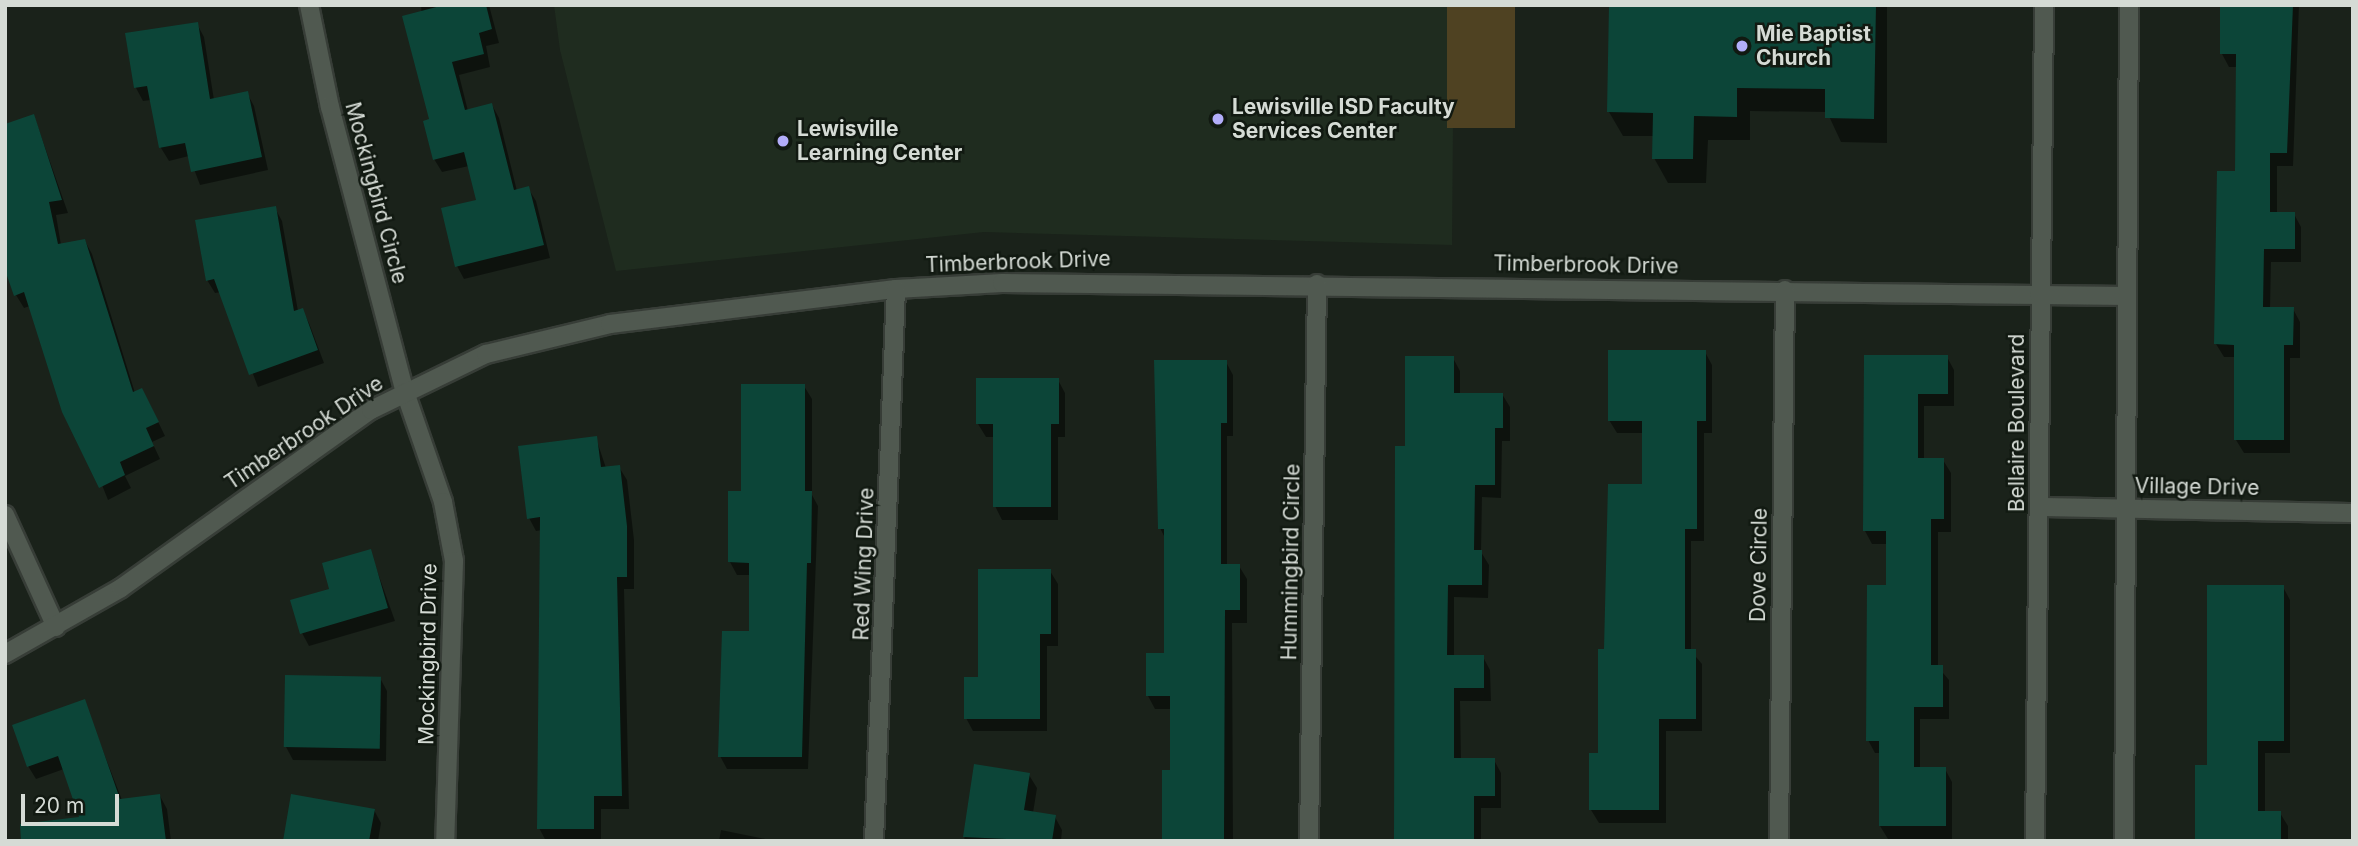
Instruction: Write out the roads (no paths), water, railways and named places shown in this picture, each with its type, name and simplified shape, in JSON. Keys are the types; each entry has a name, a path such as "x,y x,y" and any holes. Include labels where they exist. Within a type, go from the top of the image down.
{"street":[{"name":"Mockingbird Circle","path":"309,5 330,107 405,392"},
{"name":"Bellaire Boulevard","path":"2035,841 2044,5"},
{"path":"2124,841 2122,508 2129,5"},
{"name":"Timberbrook Drive","path":"5,654 56,627 168,555 342,428 405,392 486,354 573,332 677,314 896,289 1055,282 2126,296"},
{"name":"Hummingbird Circle","path":"1309,841 1317,284"},
{"name":"Red Wing Drive","path":"874,841 896,289"},
{"name":"Dove Circle","path":"1779,841 1785,290"},
{"name":"Mockingbird Drive","path":"405,392 443,502 454,561 445,841"},
{"name":"Village Drive","path":"2040,507 2353,513"},
{"path":"5,515 56,627"}],"place":[{"name":"Mie Baptist Church","path":"1742,46"},
{"name":"Lewisville ISD Faculty Services Center","path":"1218,119"},
{"name":"Lewisville Learning Center","path":"783,141"}]}
